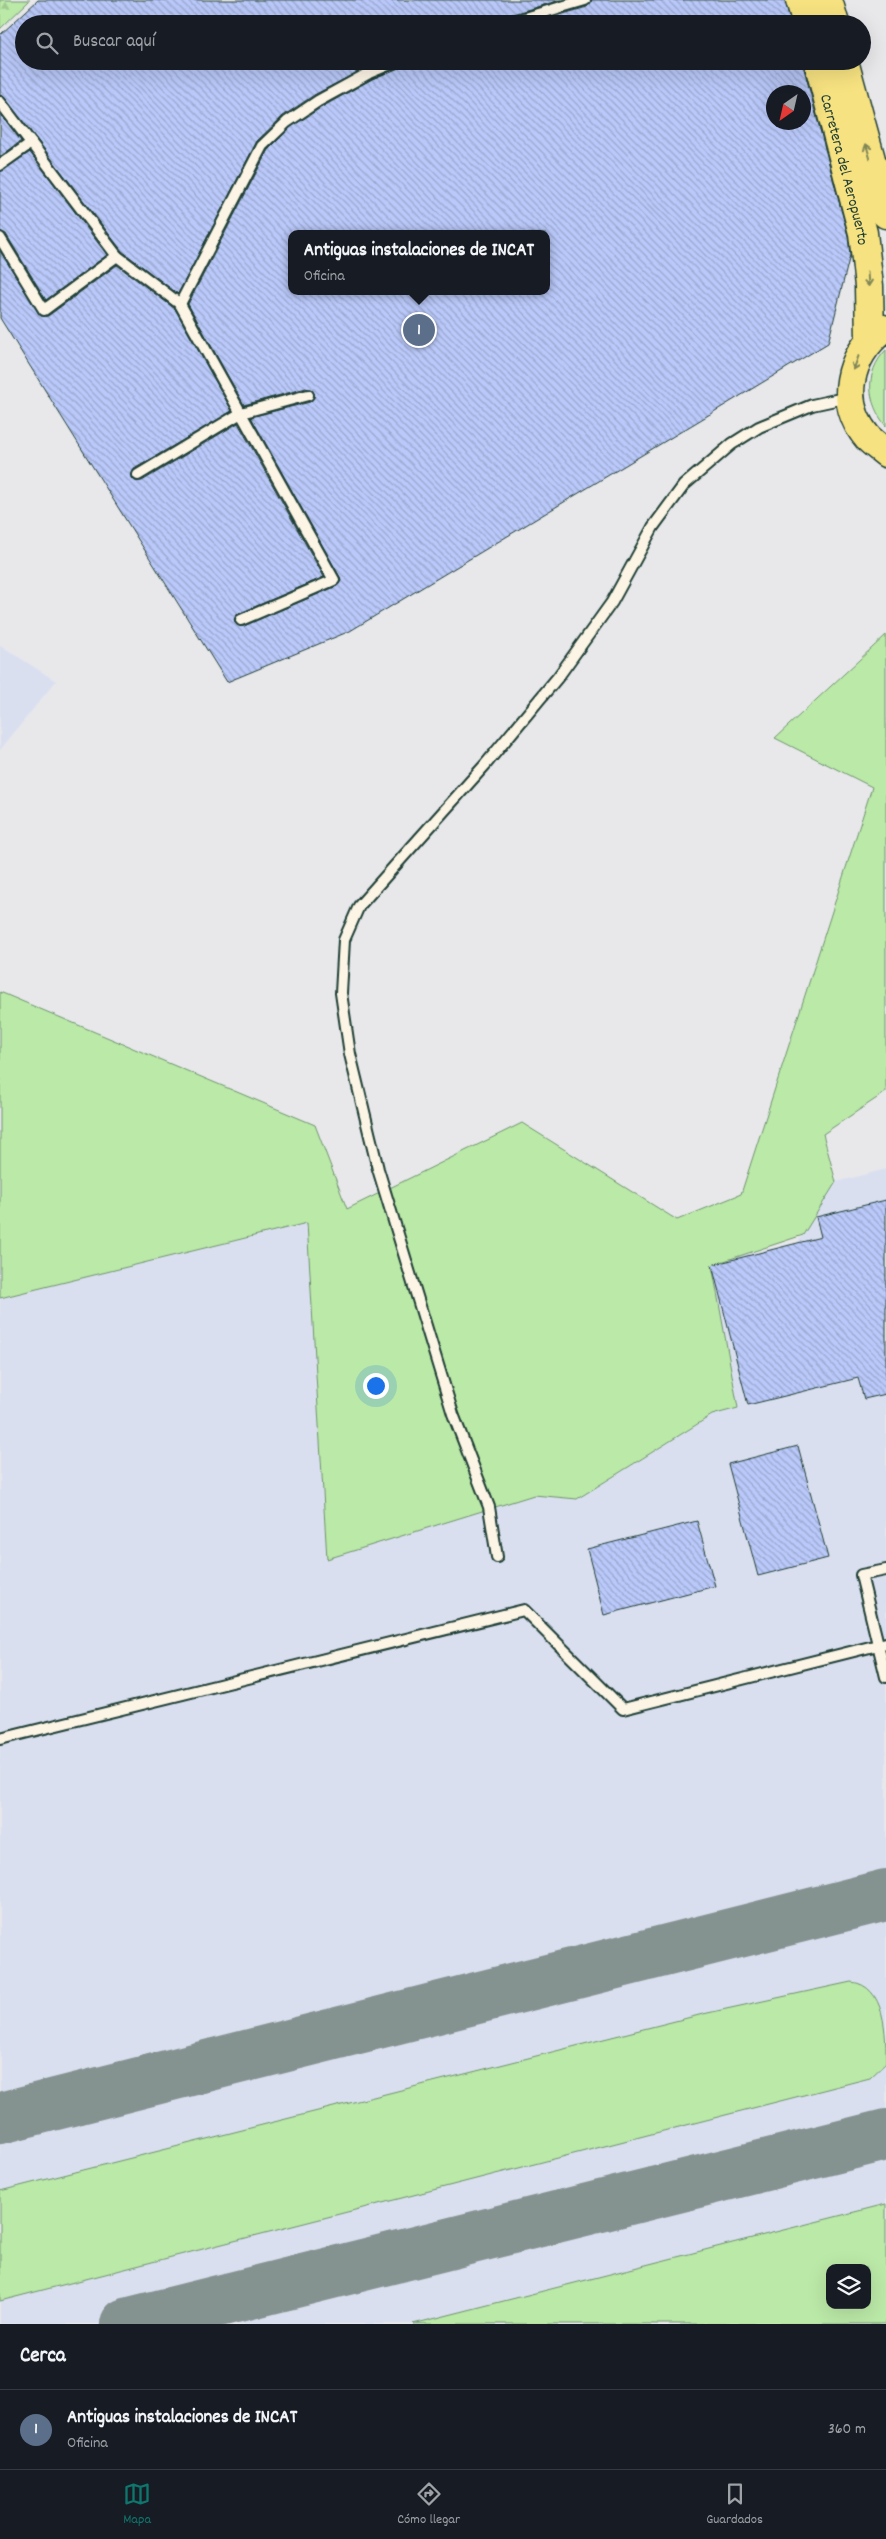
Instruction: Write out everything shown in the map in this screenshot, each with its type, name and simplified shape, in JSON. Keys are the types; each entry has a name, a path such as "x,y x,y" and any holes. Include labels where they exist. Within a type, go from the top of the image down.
{"main road":[{"path":"800,0 804,15"},
{"path":"828,0 832,15"},
{"name":"Carretera del Aeropuerto","path":"820,70 864,233 869,286 878,333"},
{"name":"Carretera del Aeropuerto","path":"846,70 886,214"},
{"path":"878,333 856,363 851,376 850,397 856,419 868,438 886,453"}],"lane":[{"path":"534,15 585,0"},
{"path":"180,304 262,146 287,122 318,101 376,70"},
{"path":"0,102 117,256 180,304 334,580 241,620"},
{"path":"0,165 31,143"},
{"path":"0,238 44,310 117,256"},
{"path":"138,475 241,413 308,395"},
{"path":"497,1556 489,1508 453,1414 378,1169 350,1054 342,1002 344,940 359,906 485,765 558,677 612,602 653,527 684,485 732,444 759,427 812,405 850,397"},
{"path":"886,1570 861,1575 882,1644 886,1677"},
{"path":"0,1738 524,1610 623,1709 882,1644"}],"shaded area":[{"path":"0,645 56,681 0,750"},
{"path":"886,1169 886,2324 0,2324 0,1298 308,1223 327,1558 534,1495 577,1499 712,1415 738,1408 707,1263 797,1243 836,1182"}],"green space":[{"path":"0,0 30,0 0,29"},
{"path":"886,350 886,426 875,408 872,398 871,378 874,368"},
{"path":"886,635 886,1092 823,1134 836,1182 803,1235 712,1265 738,1408 712,1415 577,1499 534,1495 327,1559 307,1223 0,1298 0,992 315,1125 347,1209 522,1123 677,1220 741,1194 872,787 775,738"},
{"path":"851,1982 863,1985 871,1992 882,2013 886,2063 870,2078 0,2301 0,2191 703,2014"},
{"path":"886,2204 886,2324 413,2324"}],"building":[{"path":"38,0 561,0 509,15 22,15"},
{"path":"592,0 785,0 789,15 560,15 587,7"},
{"path":"15,21 15,70 362,70 314,95 283,116 257,141 178,294 122,251 5,98 0,95 0,35"},
{"path":"394,70 804,70 808,85 766,85 766,130 811,130 811,95 848,236 850,255 828,343 350,631 227,682 0,318 0,251 41,316 48,316 117,265 175,309 232,411 134,469 132,478 135,481 142,481 238,423 324,577 238,614 234,619 237,625 244,626 337,586 341,581 340,577 251,417 310,402 314,397 314,393 306,388 244,405 188,304 268,150 291,127 372,79"},
{"path":"0,113 21,141 0,157"},
{"path":"30,152 107,255 46,300 6,234 0,231 0,172"},
{"path":"886,1200 886,1394 864,1399 858,1378 748,1405 712,1265 821,1237 816,1217"},
{"path":"798,1446 828,1558 758,1576 728,1464"},
{"path":"697,1521 715,1586 604,1615 587,1549"}],"taxiway":[{"path":"0,2118 886,1895"},
{"path":"126,2324 886,2135"}],"place":[{"name":"Antiguas instalaciones de INCAT","path":"419,330"}]}
